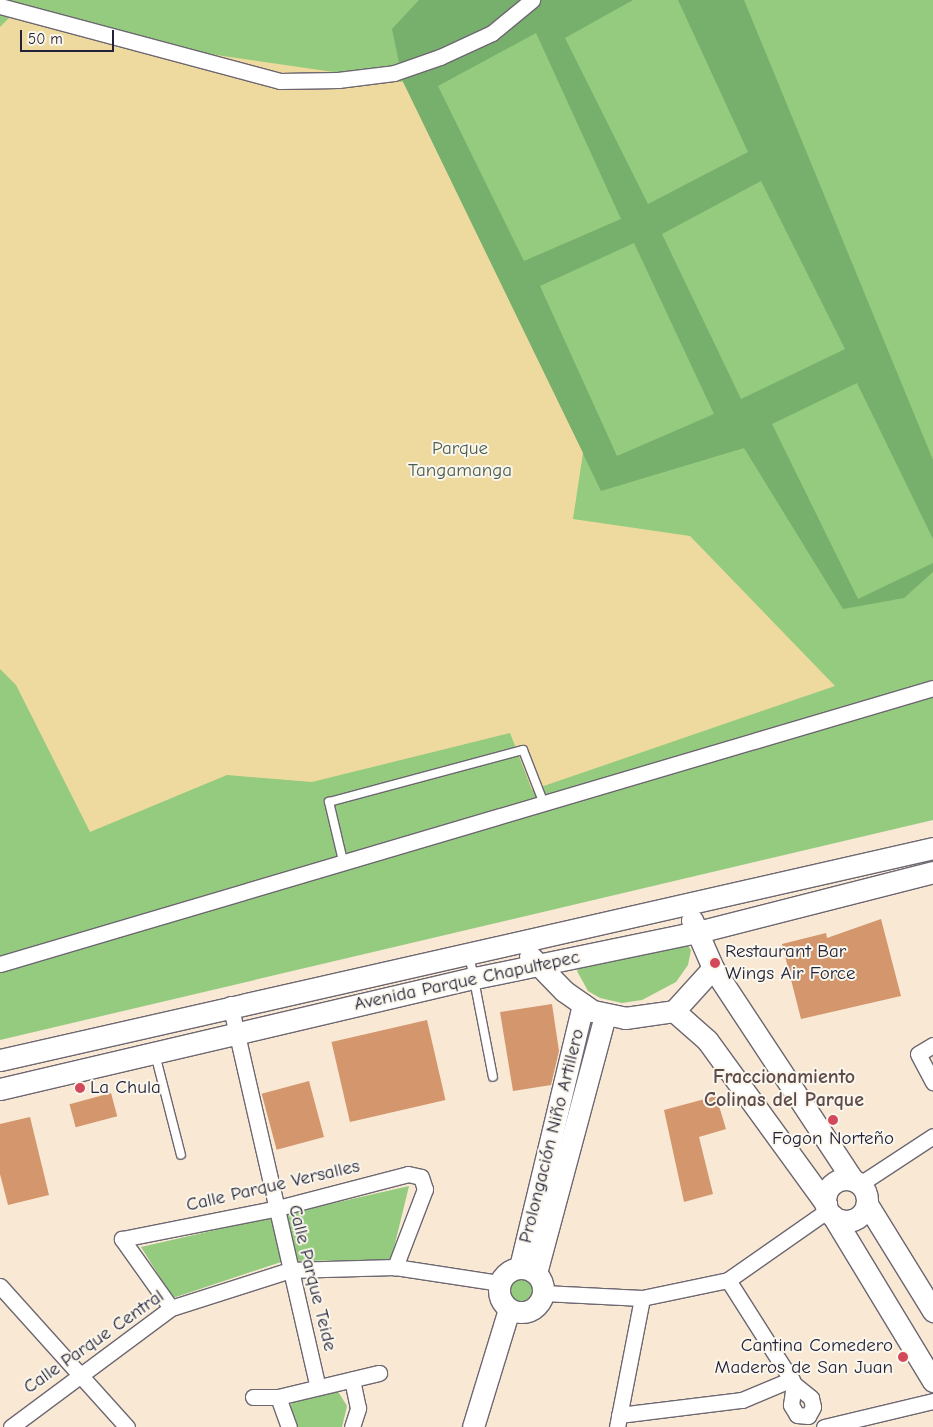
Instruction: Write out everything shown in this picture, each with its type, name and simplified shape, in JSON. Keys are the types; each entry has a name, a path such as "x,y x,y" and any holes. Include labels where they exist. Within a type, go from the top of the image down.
{"main road":[{"name":"Avenida Parque Chapultepec","path":"0,1060 230,1004 686,905 933,848"},
{"name":"Avenida Parque Chapultepec","path":"0,1089 475,978 698,932 933,872"},
{"path":"686,905 713,968 860,1189 933,1311"},
{"path":"521,941 535,965 583,1004 605,1015 650,1017 674,1010 713,968"},
{"name":"Prolongación Niño Artillero","path":"528,1270 583,1004"},
{"path":"674,1010 707,1040 829,1210 933,1381"},
{"name":"Prolongación Niño Artillero","path":"528,1270 605,1015"},
{"path":"829,1210 833,1184 860,1189"},
{"path":"829,1210 854,1220 860,1189"},
{"path":"528,1270 543,1293 536,1306 516,1310 500,1298 499,1283 507,1272 528,1270"},
{"path":"473,1427 516,1310"},
{"path":"487,1427 516,1310"}],"street":[{"path":"0,6 280,80 338,80 394,74 440,57 492,33 532,0"},
{"path":"0,964 343,860 544,804 933,688"},
{"name":"Calle Parque Teide","path":"230,1004 234,1033 274,1209 317,1385"},
{"path":"933,1045 918,1054 933,1082"},
{"path":"860,1189 933,1136"},
{"name":"Calle Parque Versalles","path":"171,1308 122,1239 274,1209 408,1174 421,1177 424,1189 395,1267"},
{"path":"543,1293 642,1298 728,1280 829,1210"},
{"name":"Calle Parque Central","path":"11,1427 171,1308 290,1270 395,1267 499,1283"},
{"path":"642,1298 618,1421 742,1400 793,1382 728,1280"},
{"path":"0,1286 127,1427"},
{"path":"253,1397 278,1397 317,1385 352,1380 379,1373"},
{"path":"352,1380 358,1408 352,1427"},
{"path":"278,1397 289,1427"},
{"path":"824,1427 933,1401"}],"lane":[{"path":"343,860 329,802 523,750 544,804"},
{"path":"469,952 493,1077"},
{"path":"155,1052 181,1155"}],"green space":[{"name":"Parque Tangamanga","path":"0,0 933,0 933,820 0,1040"},
{"path":"419,0 633,0 565,38 648,204 748,152 678,0 744,0 933,460 933,539 857,383 772,424 858,599 933,563 933,572 904,598 843,609 744,448 601,491 403,82 392,29","holes":["536,33 621,219 524,261 438,86","761,181 845,349 741,399 662,234","634,243 714,414 617,456 540,286"]},
{"path":"685,941 691,950 688,965 676,982 642,1000 622,1003 600,998 588,991 577,971 581,965"},
{"path":"409,1186 391,1260 284,1261 173,1298 141,1247"},
{"path":"524,1270 532,1273 538,1279 541,1291 538,1303 532,1309 516,1312 508,1309 502,1303 499,1287 502,1279 508,1273"},
{"path":"337,1390 347,1406 342,1427 297,1427 288,1416 294,1395"}],"sand":[{"path":"20,7 196,52 403,82 583,453 573,519 690,536 835,686 532,790 510,733 312,782 227,775 90,832 16,685 0,669 0,27"}],"building":[{"path":"881,919 901,996 801,1019 782,944 826,933 827,938"},
{"path":"552,1004 559,1051 551,1085 513,1091 500,1012"},
{"path":"427,1020 445,1100 350,1122 332,1042"},
{"path":"309,1081 324,1137 277,1150 262,1094"},
{"path":"111,1093 117,1116 76,1127 69,1104"},
{"path":"716,1096 726,1129 699,1137 713,1194 684,1202 664,1110"},
{"path":"30,1117 49,1195 8,1205 0,1174 0,1124"}],"place":[{"name":"Restaurant Bar Wings Air Force","path":"715,963"},
{"name":"La Chula","path":"80,1088"},
{"name":"Fogon Norteño","path":"833,1120"},
{"name":"Cantina Comedero Maderos de San Juan","path":"903,1357"}],"district":[{"name":"Fraccionamiento Colinas del Parque","path":"784,1088"}]}
